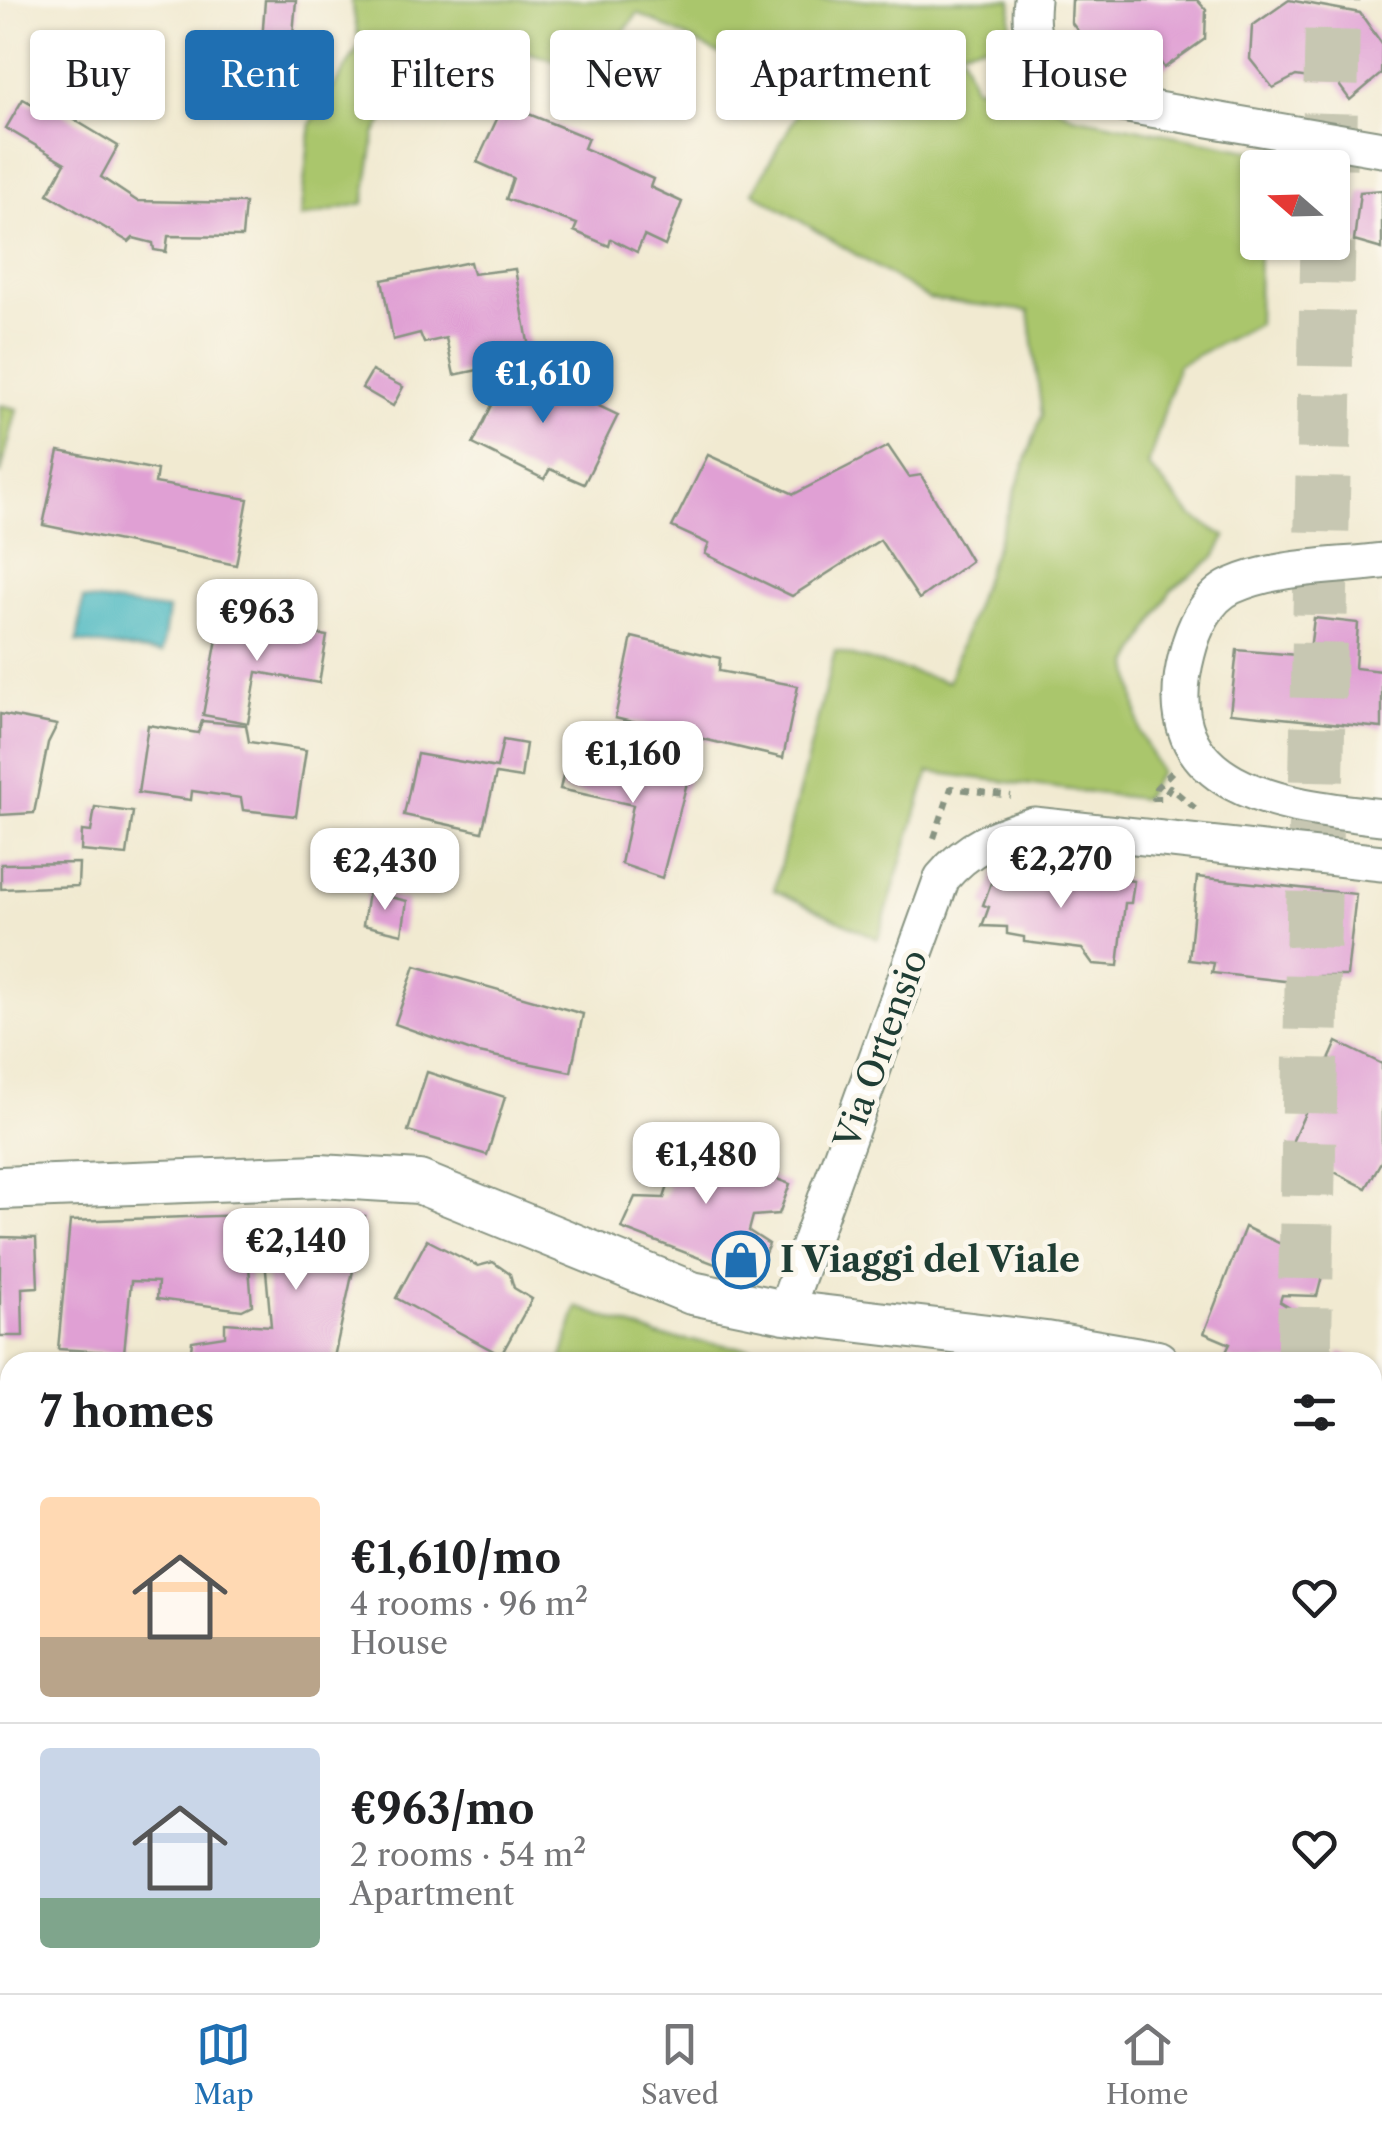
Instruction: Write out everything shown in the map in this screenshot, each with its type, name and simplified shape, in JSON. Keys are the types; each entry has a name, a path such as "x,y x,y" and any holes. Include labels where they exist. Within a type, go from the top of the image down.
{"street":[{"path":"1032,0 1038,59 1053,79 1076,96 1382,149"},
{"path":"1382,562 1262,576 1228,587 1207,607 1190,640 1180,678 1182,718 1206,767 1238,788 1279,800 1382,817"},
{"name":"Via Ortensio","path":"785,1312 942,878 962,854 986,839 1034,825 1382,863"},
{"path":"0,1188 320,1176 419,1182 692,1293 785,1312 1099,1352"}],"path":[{"path":"1170,787 1163,798 1154,798 1156,788 1172,772"}],"green space":[{"path":"351,0 1012,0 1010,30 986,30 986,44 966,48 966,30 716,30 716,52 696,42 696,30 672,30 638,13 625,30 550,30 550,59 530,53 530,30 357,30"},
{"path":"354,55 354,120 383,120 375,135 364,203 300,218 311,123 334,120 334,86"},
{"path":"966,65 974,87 986,88 986,120 1094,120 1250,150 1240,150 1240,260 1259,260 1258,324 1178,365 1148,466 1192,516 1226,537 1215,557 1171,590 1130,664 1140,732 1160,772 1143,799 929,772 878,939 774,890 835,651 948,682 1042,415 1029,311 929,299 753,192 794,120 966,120"},
{"path":"0,405 17,409 0,476"},
{"path":"577,1307 658,1336 759,1352 564,1352"}],"water":[{"path":"83,599 168,610 162,653 77,642"}],"building":[{"path":"265,0 296,0 293,30 263,30"},
{"path":"1072,0 1197,0 1206,10 1205,39 1164,68 1163,30 1077,30 1071,22"},
{"path":"1289,0 1360,13 1382,44 1381,74 1350,100 1337,82 1296,76 1273,88 1250,59 1252,26"},
{"path":"23,99 30,103 30,120 75,120 118,146 101,177 137,201 245,203 242,237 168,236 166,252 154,250 153,243 133,238 129,242 48,194 65,163 6,128"},
{"path":"530,115 588,138 584,148 653,179 650,187 682,202 665,246 644,236 637,252 611,239 609,246 574,231 577,224 506,199 513,178 477,162 497,120 530,120"},
{"path":"1382,190 1382,249 1354,241 1360,192"},
{"path":"470,262 473,274 515,269 531,359 454,375 446,338 424,343 420,333 393,340 382,280"},
{"path":"530,364 534,375 618,415 584,484 550,469 544,479 473,444 494,401 490,371"},
{"path":"372,371 403,387 393,406 362,388"},
{"path":"888,446 909,477 921,475 971,561 919,599 880,540 792,596 705,554 709,544 672,527 708,455 794,494"},
{"path":"59,451 157,470 155,483 248,499 236,565 43,525"},
{"path":"221,617 327,636 319,683 257,672 248,723 203,715"},
{"path":"1314,618 1358,623 1355,668 1382,671 1382,728 1230,713 1237,650 1296,655 1296,664 1308,666"},
{"path":"632,637 720,658 719,671 798,686 783,758 615,718"},
{"path":"0,714 57,725 48,743 34,813 0,815"},
{"path":"202,721 246,725 249,742 306,750 296,816 243,810 241,798 192,791 191,800 138,793 148,725 198,733"},
{"path":"503,740 526,744 521,778 496,774 482,832 404,815 417,754 497,768"},
{"path":"568,753 688,779 662,878 621,864 633,805 560,789"},
{"path":"95,807 133,812 127,855 81,851 82,831 91,832"},
{"path":"79,863 78,886 1,889 1,864"},
{"path":"996,869 1058,874 1058,881 1071,881 1072,873 1134,881 1131,903 1125,903 1118,966 1093,964 1082,949 1024,942 1024,937 1007,934 1007,927 982,926 989,907 983,905"},
{"path":"1197,877 1356,894 1347,976 1320,976 1321,985 1212,973 1214,963 1189,960"},
{"path":"368,892 407,901 402,934 363,925"},
{"path":"415,966 583,1014 571,1072 474,1052 395,1024"},
{"path":"1337,1042 1382,1064 1382,1160 1366,1188 1289,1149"},
{"path":"427,1072 505,1097 487,1155 408,1131"},
{"path":"657,1134 790,1184 779,1214 753,1216 749,1231 769,1244 754,1279 621,1228 635,1197 664,1198 668,1186 645,1165"},
{"path":"245,1215 252,1305 242,1310 157,1299 158,1282 131,1281 124,1352 58,1349 70,1221"},
{"path":"261,1216 365,1216 335,1352 191,1352 192,1341 225,1336 225,1323 271,1326"},
{"path":"1245,1227 1325,1265 1317,1296 1282,1295 1280,1302 1327,1330 1315,1352 1226,1352 1230,1344 1204,1333"},
{"path":"0,1237 36,1238 38,1287 22,1288 23,1336 0,1336"},
{"path":"427,1240 478,1266 493,1262 510,1274 514,1288 532,1299 503,1352 495,1352 396,1298"}],"tunnel":[{"path":"1329,150 1333,0"},
{"path":"1304,1352 1328,260"}],"place":[{"name":"I Viaggi del Viale","path":"741,1260"}]}
